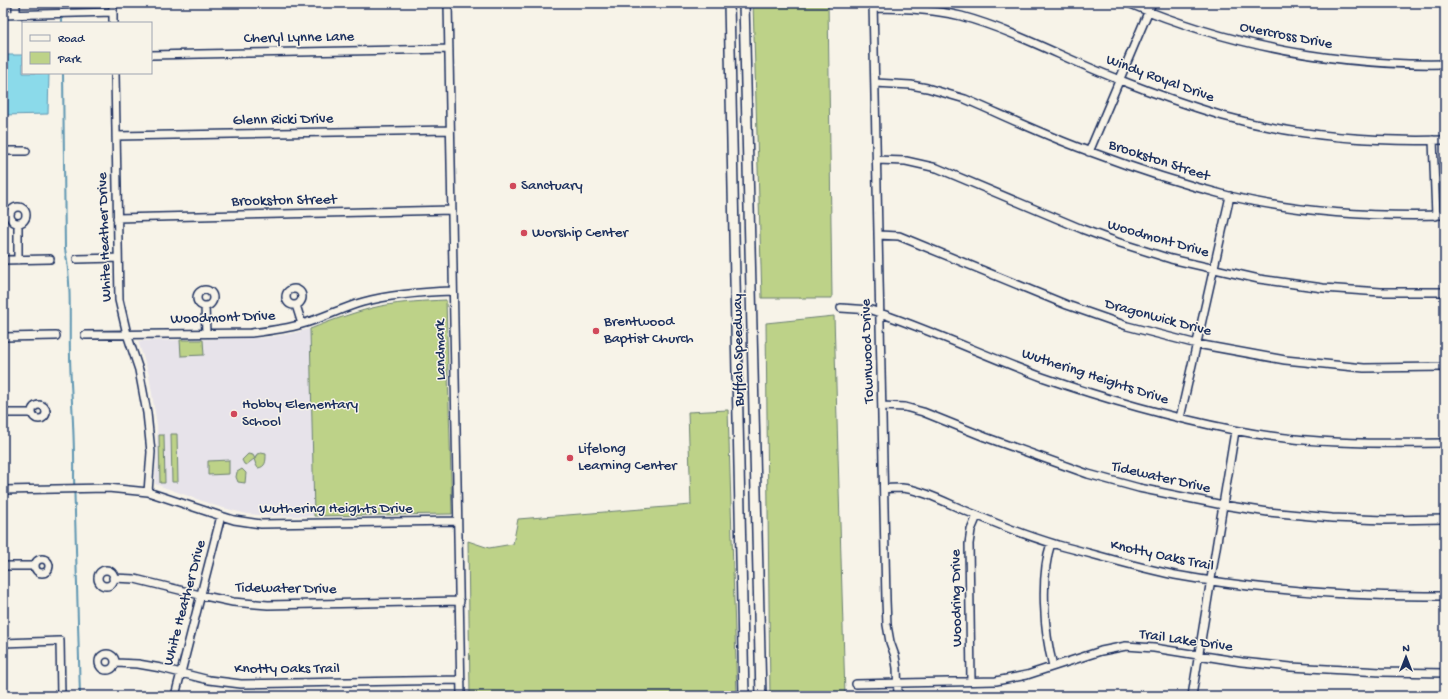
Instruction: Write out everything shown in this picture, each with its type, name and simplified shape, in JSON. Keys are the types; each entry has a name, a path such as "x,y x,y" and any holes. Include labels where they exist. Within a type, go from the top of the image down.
{"main road":[{"name":"Buffalo Speedway","path":"729,3 744,696"},
{"name":"Buffalo Speedway","path":"744,3 761,696"},
{"path":"730,71 746,71"},
{"path":"732,171 749,171"},
{"path":"735,270 751,269"},
{"path":"737,371 753,370"},
{"path":"740,471 756,470"},
{"path":"742,570 758,570"},
{"path":"743,674 760,674"}],"street":[{"path":"16,3 16,14"},
{"path":"113,3 113,22"},
{"name":"Landmark","path":"448,3 457,520 462,696"},
{"name":"Overcross Drive","path":"1128,3 1148,12 1240,42 1288,52 1353,61 1445,64"},
{"path":"1089,152 1152,3"},
{"name":"Windy Royal Drive","path":"874,5 914,8 960,16 1012,34 1120,80 1224,116 1314,134 1368,138 1445,140"},
{"name":"Townwood Drive","path":"874,5 879,313 887,625 890,642 895,656 898,696"},
{"path":"3,15 113,12"},
{"name":"Cheryl Lynne Lane","path":"152,55 449,49"},
{"name":"White Heather Drive","path":"115,74 119,300 127,334 139,370 147,413 151,452 148,492"},
{"name":"Brookston Street","path":"875,83 911,85 945,92 965,99 1089,152 1191,186 1230,196 1278,206 1332,213 1398,216 1445,215"},
{"name":"Glenn Ricki Drive","path":"116,136 450,130"},
{"path":"1433,140 1436,216"},
{"path":"3,151 26,151"},
{"name":"Woodmont Drive","path":"876,160 906,161 937,168 1082,229 1171,259 1259,279 1323,288 1381,292 1445,292"},
{"path":"1180,418 1196,344 1215,269 1230,196"},
{"name":"Brookston Street","path":"117,218 452,210"},
{"path":"18,223 18,260"},
{"name":"Dragonwick Drive","path":"878,235 899,236 1067,305 1127,326 1196,344 1285,360 1364,368 1445,367"},
{"path":"77,259 118,258"},
{"path":"3,260 50,259"},
{"name":"Woodmont Drive","path":"84,335 251,333 270,331 302,324 362,302 380,298 410,293 453,291"},
{"path":"296,305 302,324"},
{"path":"205,306 206,333"},
{"name":"Wuthering Heights Drive","path":"841,308 871,310 1043,377 1135,407 1235,431 1326,441 1396,444 1445,443"},
{"path":"3,337 56,336"},
{"name":"Tidewater Drive","path":"882,406 905,407 923,412 992,440 1088,474 1139,488 1223,505 1268,512 1332,518 1385,520 1445,519"},
{"path":"3,414 32,413"},
{"path":"1192,696 1212,581 1235,431"},
{"name":"Wuthering Heights Drive","path":"3,490 108,488 148,492 221,516 249,522 272,524 457,520"},
{"name":"Knotty Oaks Trail","path":"884,489 903,488 919,491 977,516 1051,543 1141,567 1212,581 1331,594 1393,597 1445,596"},
{"name":"White Heather Drive","path":"175,696 221,516"},
{"name":"Woodring Drive","path":"971,681 969,544 971,530 977,516"},
{"path":"1051,543 1046,563 1045,588 1046,634 1048,650 1053,666"},
{"path":"3,566 34,566"},
{"name":"Tidewater Drive","path":"113,578 135,579 233,602 268,604 460,601"},
{"path":"3,643 60,641 61,696"},
{"name":"Trail Lake Drive","path":"856,684 996,681 1027,676 1101,651 1126,646 1200,654 1242,662 1291,668 1445,673"},
{"name":"Knotty Oaks Trail","path":"116,663 138,664 180,672 209,680 241,684 461,680"}],"shaded area":[{"name":"Hobby Elementary School","path":"310,329 314,516 272,516 247,514 216,506 155,484 157,425 149,375 138,341 263,338"}],"green space":[{"path":"753,3 828,3 832,298 762,298"},
{"path":"446,300 452,514 314,516 310,329 354,313 381,306"},
{"path":"834,316 845,696 770,696 766,323"},
{"path":"180,340 203,340 204,355 181,356"},
{"path":"728,410 737,696 470,696 468,541 489,548 513,544 518,519 691,505 688,412"},
{"path":"171,434 177,434 178,482 172,482"},
{"path":"159,435 164,435 165,483 160,483"},
{"path":"248,454 253,455 255,459 257,454 266,454 266,457 265,463 261,467 258,468 254,459 246,465 242,460"},
{"path":"229,460 229,474 208,475 208,461"},
{"path":"242,469 246,473 245,483 238,482 236,477 237,472"}],"water":[{"path":"3,55 22,55 22,74 49,74 48,114 3,115"}],"waterway":[{"path":"62,3 62,22"},
{"path":"63,74 65,249 69,276 80,696"}],"place":[{"name":"Sanctuary","path":"513,186"},
{"name":"Worship Center","path":"524,233"},
{"name":"Brentwood Baptist Church","path":"596,331"},
{"name":"Hobby Elementary School","path":"234,414"},
{"name":"Lifelong Learning Center","path":"570,458"}]}
